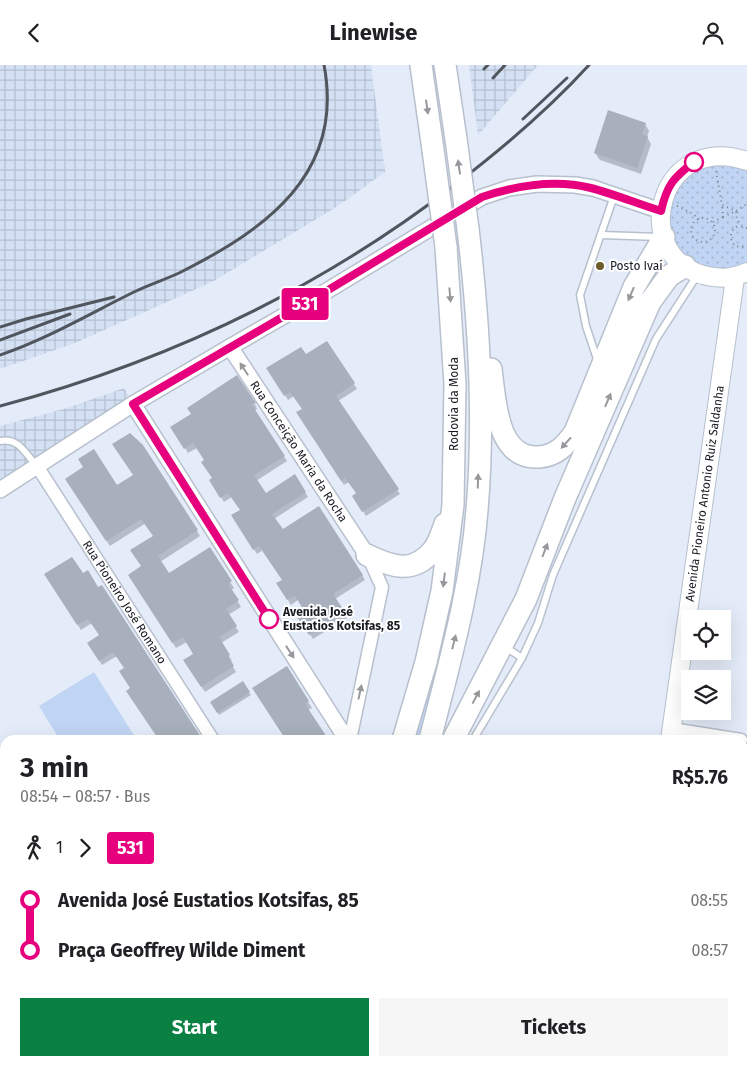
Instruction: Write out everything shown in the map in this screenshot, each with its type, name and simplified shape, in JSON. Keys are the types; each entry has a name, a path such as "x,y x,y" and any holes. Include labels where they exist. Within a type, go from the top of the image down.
{"highway":[{"name":"Rodovia da Moda","path":"404,735 426,662 442,591 453,505 455,384 446,247 421,65"},
{"name":"Rodovia da Moda","path":"431,735 465,597 477,510 480,383 468,229 445,65"},
{"path":"471,258 491,366 497,413 502,432 512,446 527,456 538,457 547,456 562,448 575,432 634,287 664,237"},
{"path":"456,735 526,599 565,498 650,302 669,276 692,270"},
{"path":"367,555 388,565 402,567 419,562 435,549 453,505"}],"main road":[{"path":"741,275 714,278 692,270 675,257 664,237 661,224 666,207 666,191 677,175 695,161 712,156 732,156 747,161"},
{"name":"Avenida Pioneiro Antonio Ruiz Saldanha","path":"671,735 741,275"}],"street":[{"path":"0,490 133,404 315,298 482,197 509,188 538,184 575,185 614,196 666,207"},
{"name":"Rua Conceição Maria da Rocha","path":"230,347 367,555"},
{"path":"133,404 345,735"},
{"name":"Rua Pioneiro José Romano","path":"37,466 210,735"},
{"path":"349,735 382,587 367,555"}],"lane":[{"path":"600,368 586,326 580,295 614,196"},
{"path":"601,235 664,237"},
{"path":"476,735 522,658 538,623 553,575 656,339 692,270"},
{"path":"0,441 8,439 15,441 37,466"},
{"path":"503,646 522,658"}],"path":[{"path":"715,166 723,217"},
{"path":"713,222 747,204"},
{"path":"722,205 736,211"},
{"path":"666,207 693,214 699,219"},
{"path":"736,211 736,220 747,228"},
{"path":"706,218 713,222 716,229 714,238 707,243 702,243 695,239 691,232 692,224 699,219 706,218"},
{"path":"743,226 733,229 731,239 738,247 747,245"}],"shaded area":[{"path":"0,65 371,65 385,172 338,206 212,282 75,343 0,369"},
{"path":"469,65 538,65 478,135"},
{"path":"695,161 747,161 747,272 698,273 664,237 677,175"},
{"path":"124,388 133,404 0,490 0,426 67,408"},
{"path":"94,672 134,735 57,735 39,706"},
{"path":"431,685 437,687 424,735 416,735"}],"building":[{"path":"608,110 646,123 642,134 648,136 637,168 594,153"},
{"path":"327,341 355,383 336,396 399,489 362,512 352,496 356,493 345,478 341,481 296,412 302,409 290,392 284,396 266,368 301,347 306,354"},
{"path":"237,375 256,403 252,405 285,456 254,475 266,493 295,474 306,492 272,514 283,529 319,506 363,575 333,594 345,612 309,635 297,617 305,612 295,596 287,600 276,583 282,580 259,546 253,550 231,515 240,510 228,493 220,498 209,480 212,478 201,462 204,460 193,443 184,449 170,427 191,414 187,408"},
{"path":"130,433 143,445 198,530 158,556 169,573 210,547 232,581 228,584 239,600 226,609 237,626 219,637 230,655 228,656 234,666 201,687 183,660 193,654 183,637 172,643 128,575 141,566 130,550 153,536 141,519 106,541 65,479 83,467 78,459 94,449 117,485 133,475 112,444"},
{"path":"72,557 83,573 88,570 98,587 102,585 200,735 156,735 126,691 130,688 119,671 124,668 113,652 99,661 87,643 99,635 88,619 77,625 44,574"},
{"path":"287,666 309,701 305,704 326,735 283,735 252,688"},
{"path":"243,681 250,692 217,713 210,702"}],"railway":[{"path":"0,355 51,334 134,292 179,273 241,238 268,217 292,194 310,167 322,137 327,103 324,65"},
{"path":"484,69 488,65"},
{"path":"493,78 505,65"},
{"path":"0,406 122,368 239,318 296,289 351,257 404,222 456,184 525,128 589,65"},
{"path":"523,119 567,78"},
{"path":"0,327 114,297"},
{"path":"0,340 70,314"}],"bus line":[{"name":"531","path":"269,619 133,404 315,298 482,197 509,188 538,184 575,185 661,211 666,191 677,175 694,162"}],"place":[{"name":"Posto Ivaí","path":"600,266"},
{"name":"Avenida José Eustatios Kotsifas, 85","path":"269,619"}]}
